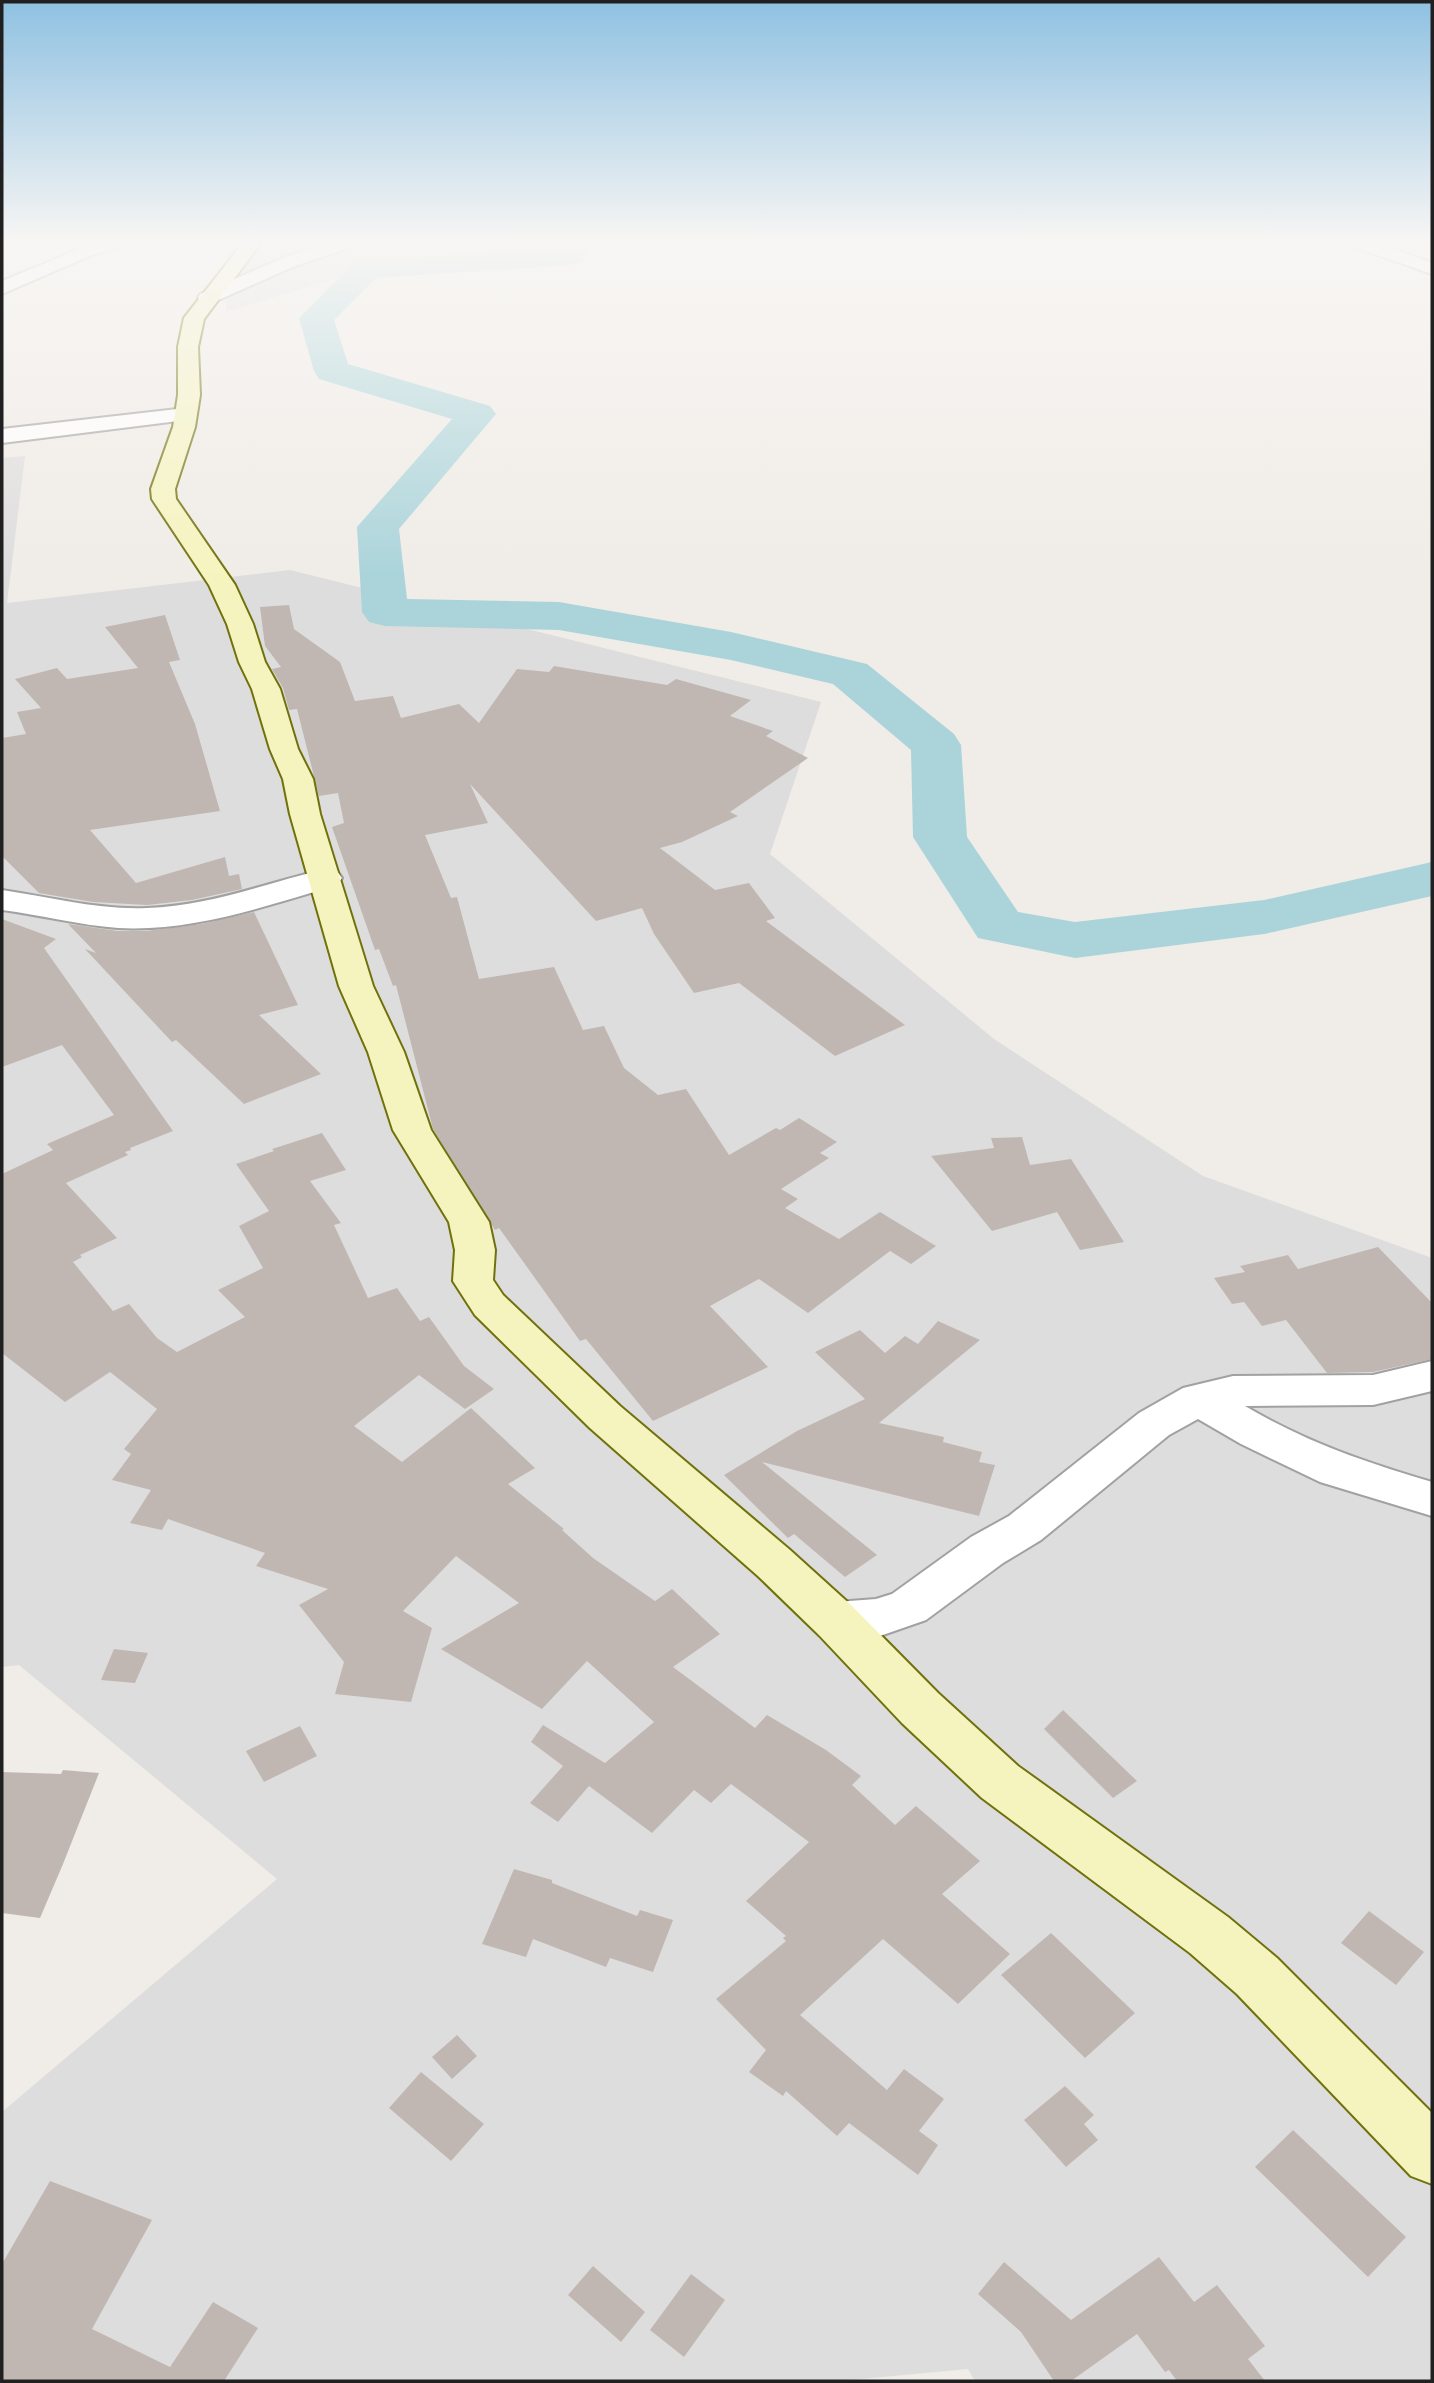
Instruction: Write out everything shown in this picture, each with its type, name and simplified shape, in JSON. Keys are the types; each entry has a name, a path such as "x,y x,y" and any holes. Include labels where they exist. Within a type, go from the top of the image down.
{"street":[{"path":"188,354 189,395 186,414 163,489 164,499 222,585 240,624 251,662 266,689 285,749 298,779 305,814 356,986 386,1052 412,1130 469,1222 475,1250 473,1281 488,1305 606,1417 774,1563 836,1621 920,1708 1000,1782 1209,1935 1257,1976 1432,2155"},
{"path":"2,436 186,414"},
{"path":"2,900 104,917 180,916 326,878"},
{"path":"836,1621 877,1618 909,1607 987,1550 1025,1528 1042,1511 1154,1424 1198,1399 1233,1391 1373,1390 1432,1376"},
{"path":"1198,1399 1256,1433 1336,1470 1432,1499"}],"shaded area":[{"path":"25,456 7,603 290,570 821,702 770,854 994,1039 1203,1176 1432,1258 1432,2381 975,2381 968,2369 839,2381 2,2381 2,2112 277,1879 19,1665 2,1667 2,458"}],"building":[{"path":"289,605 294,629 340,662 355,701 393,696 401,718 459,704 479,723 517,669 549,672 554,666 667,685 676,679 751,700 730,716 773,731 766,736 808,758 730,812 738,816 682,842 660,848 715,890 749,883 775,918 766,921 905,1025 835,1056 739,983 694,993 654,934 642,908 596,921 470,784 488,823 425,835 451,898 457,897 479,979 554,967 583,1030 604,1026 624,1068 658,1095 686,1089 729,1155 799,1118 837,1142 820,1153 829,1158 781,1189 798,1199 785,1208 839,1239 880,1212 936,1246 911,1264 890,1251 808,1313 759,1279 710,1306 768,1367 653,1421 586,1339 580,1341 499,1228 495,1230 433,1129 396,985 393,986 379,949 375,950 332,827 344,823 338,793 319,796 297,709 289,710 283,688 272,669 281,667 265,646 260,607"},
{"path":"165,615 180,660 169,662 195,724 220,811 90,830 136,883 225,857 229,876 239,874 242,889 192,900 147,905 93,902 39,893 2,856 2,738 26,734 17,712 41,708 15,679 57,668 67,679 138,668 105,627"},
{"path":"254,912 298,1005 259,1015 321,1074 244,1104 176,1040 172,1042 85,949 96,953 68,924 118,931 146,931 202,924"},
{"path":"2,919 56,939 44,948 173,1131 130,1148 131,1150 125,1152 128,1155 66,1183 117,1238 80,1255 82,1257 73,1262 113,1311 129,1304 157,1338 177,1352 245,1317 218,1290 263,1268 239,1226 269,1211 236,1164 322,1133 346,1170 310,1181 341,1223 334,1225 368,1298 397,1288 420,1321 429,1317 464,1366 494,1389 465,1409 419,1375 354,1426 402,1462 471,1408 535,1468 508,1484 564,1529 562,1530 593,1558 655,1601 672,1589 720,1634 673,1667 755,1728 767,1715 826,1750 861,1776 852,1785 895,1825 916,1806 980,1861 942,1894 1010,1954 958,2004 883,1939 800,2015 887,2090 904,2069 944,2099 919,2131 938,2145 918,2175 849,2123 837,2136 786,2091 783,2096 749,2072 766,2050 716,1999 786,1941 783,1938 786,1936 746,1901 809,1842 731,1784 711,1803 694,1790 652,1833 589,1786 558,1822 530,1803 563,1766 531,1742 543,1725 605,1763 654,1722 587,1661 542,1709 441,1649 519,1603 456,1556 403,1611 432,1628 411,1702 335,1694 344,1662 299,1605 328,1589 256,1566 265,1553 168,1519 162,1530 130,1523 151,1490 112,1480 131,1454 124,1449 157,1409 110,1372 65,1402 2,1353 2,1174 53,1150 47,1144 114,1115 62,1045 2,1067"},
{"path":"1022,1137 1030,1165 1071,1159 1124,1242 1080,1250 1057,1212 992,1231 931,1156 994,1148 991,1138"},
{"path":"1378,1247 1432,1303 1432,1359 1373,1372 1327,1373 1286,1320 1262,1326 1244,1302 1232,1304 1214,1278 1245,1272 1240,1266 1288,1255 1298,1269"},
{"path":"938,1321 980,1340 879,1423 944,1437 943,1442 982,1452 979,1462 995,1465 979,1516 762,1462 877,1555 845,1577 794,1534 788,1538 724,1475 797,1431 865,1399 815,1352 860,1330 885,1353 905,1336 918,1344"},
{"path":"114,1649 148,1653 135,1683 101,1680"},
{"path":"1063,1710 1137,1781 1113,1798 1044,1729"},
{"path":"300,1726 317,1756 264,1782 246,1751"},
{"path":"63,1770 99,1773 40,1918 2,1913 2,1772 61,1774"},
{"path":"514,1869 552,1880 552,1883 637,1916 640,1910 673,1920 653,1972 610,1958 606,1967 533,1939 526,1957 482,1944"},
{"path":"1369,1911 1424,1952 1396,1985 1341,1943"},
{"path":"1051,1933 1135,2013 1085,2058 1001,1975"},
{"path":"457,2035 477,2056 452,2079 432,2057"},
{"path":"421,2072 484,2124 451,2161 389,2108"},
{"path":"1065,2086 1094,2115 1084,2124 1098,2140 1066,2167 1024,2120"},
{"path":"1293,2130 1406,2237 1368,2277 1255,2167"},
{"path":"50,2181 152,2220 92,2329 170,2367 213,2302 258,2328 224,2381 2,2381 2,2264"},
{"path":"1159,2257 1194,2302 1217,2285 1265,2346 1248,2359 1265,2381 1177,2381 1169,2370 1165,2372 1137,2334 1071,2381 1054,2381 1021,2332 978,2294 1004,2262 1071,2320"},
{"path":"593,2266 645,2312 621,2342 568,2295"},
{"path":"691,2274 725,2300 684,2357 650,2330"}],"waterway":[{"path":"327,354 332,371 477,414 378,527 385,612 559,616 731,646 850,674 936,745 940,837 998,926 1075,940 1264,917 1432,879"}]}
